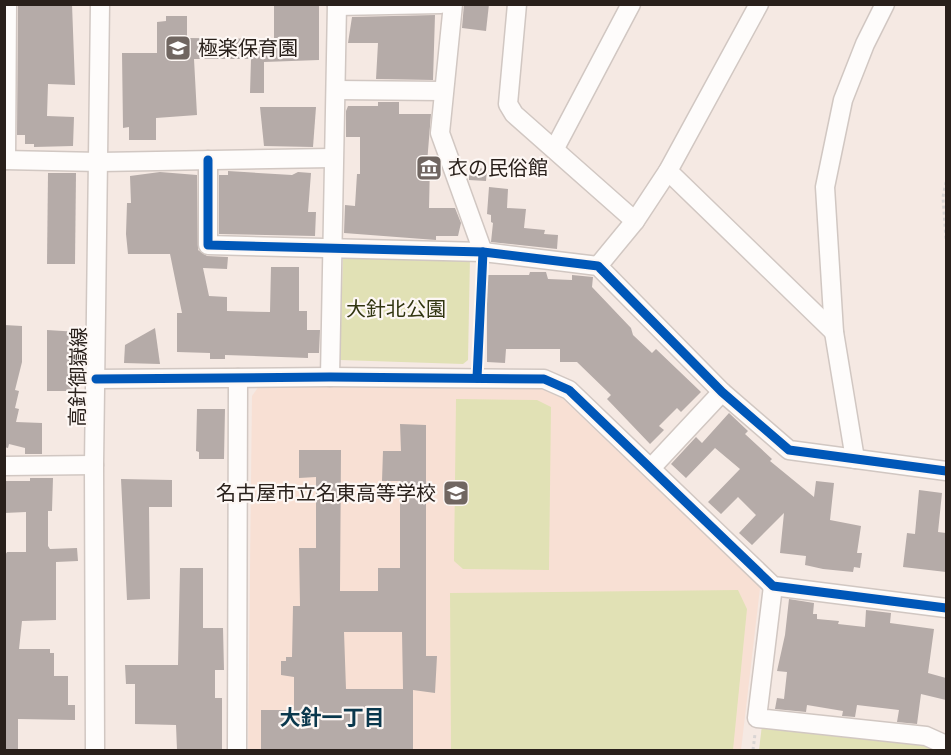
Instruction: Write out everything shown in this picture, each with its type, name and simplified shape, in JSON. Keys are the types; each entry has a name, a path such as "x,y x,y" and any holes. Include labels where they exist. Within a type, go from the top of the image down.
{"street":[{"path":"7,4 5,160 100,162 332,158"},
{"name":"高針御嶽線","path":"95,750 94,465 100,162 100,4"},
{"path":"330,377 332,158 337,5 441,4"},
{"path":"453,4 440,133 483,252"},
{"path":"517,4 508,104 514,114 555,148 634,222"},
{"path":"555,148 631,4"},
{"path":"598,266 634,222 668,171 759,4"},
{"path":"855,459 834,332 825,187 843,100 865,44 885,4"},
{"path":"336,90 443,91"},
{"path":"208,160 208,245 483,252 598,266 722,392 789,450 946,471"},
{"path":"668,171 834,332"},
{"path":"96,379 330,377 544,379 569,390 773,586 946,608"},
{"path":"237,750 238,378"},
{"path":"651,468 722,392"},
{"path":"4,466 94,465"},
{"path":"773,586 757,718 926,736 946,745"}],"path":[{"path":"946,182 943,197 946,239"},
{"path":"477,378 483,252"}],"shaded area":[{"name":"名古屋市立名東高等学校","path":"259,386 541,389 562,398 760,588 741,750 248,750 252,396"}],"green space":[{"name":"大針北公園","path":"343,256 470,257 468,360 463,364 340,360"},
{"path":"456,399 537,400 551,407 549,570 463,569 454,561"},
{"path":"738,590 747,609 733,750 451,750 450,593"},
{"path":"762,725 921,745 937,750 759,750"}],"building":[{"path":"18,4 72,4 75,85 48,84 47,116 74,117 73,146 34,147 34,144 25,144 25,135 17,135"},
{"path":"274,4 319,4 319,60 264,62 264,93 250,93 251,59 194,59 197,115 156,118 156,140 129,140 129,127 123,128 122,53 157,53 157,22 166,21 166,16 187,16 187,38 274,39"},
{"path":"464,4 489,4 486,31 462,28"},
{"path":"435,15 433,80 376,79 378,43 348,43 352,17"},
{"path":"378,102 399,102 399,114 431,114 427,163 430,163 429,208 455,208 461,223 458,236 436,236 436,240 344,233 345,205 355,206 357,174 360,174 360,137 346,137 346,111 348,106 378,106"},
{"path":"260,107 316,107 313,147 264,146"},
{"path":"469,167 487,169 486,181 469,180"},
{"path":"228,171 292,175 298,172 311,173 308,212 316,212 315,236 219,234 219,175 228,175"},
{"path":"160,172 197,175 198,250 207,256 228,257 227,269 203,268 209,296 227,297 227,311 270,312 271,267 299,267 299,311 307,311 307,330 320,330 319,353 308,353 308,358 225,355 225,359 210,359 210,353 177,352 177,313 182,313 170,254 128,254 126,234 127,203 131,203 130,176"},
{"path":"48,173 76,173 75,264 47,264"},
{"path":"489,187 508,189 507,208 526,209 524,228 545,230 544,234 558,235 557,249 491,242 493,223 491,215 487,214"},
{"path":"530,272 546,272 548,279 572,280 572,275 593,277 592,287 631,328 633,335 652,353 656,349 701,392 681,412 677,408 659,426 664,430 650,444 607,399 611,395 577,362 560,362 560,349 506,349 505,363 487,362 487,275 529,275"},
{"path":"4,325 22,326 22,362 15,390 19,391 15,408 19,409 16,422 42,423 42,454 25,454 25,448 9,444 8,448 4,447"},
{"path":"155,328 160,364 124,363 125,345"},
{"path":"47,330 79,332 78,361 73,361 73,391 47,391"},
{"path":"197,409 225,409 224,459 199,459 199,452 196,451"},
{"path":"729,413 748,431 745,434 772,459 770,461 814,497 816,481 834,483 830,520 861,526 857,553 862,553 860,568 854,567 853,572 823,569 805,565 806,556 780,553 784,513 752,545 739,533 756,515 738,497 721,514 708,502 740,469 715,448 686,478 671,464 696,437 702,443"},
{"path":"400,424 426,425 426,656 437,656 435,693 413,690 413,750 261,750 261,710 294,710 294,677 281,675 281,661 286,661 286,657 292,657 293,606 300,606 299,548 316,548 316,477 299,478 299,450 341,450 340,591 378,591 378,568 400,568 400,481 382,481 383,451 401,451","holes":["344,632 402,632 403,689 346,689"]},
{"path":"30,478 53,478 52,511 48,511 48,546 50,549 77,548 78,561 56,562 56,620 22,621 19,649 50,649 50,653 54,653 54,676 68,676 68,705 75,705 75,720 18,719 18,750 4,750 4,557 7,552 26,552 26,512 4,513 4,481 30,481"},
{"path":"121,479 172,480 172,507 149,507 150,599 127,600"},
{"path":"919,490 942,493 938,532 946,533 946,572 903,567 907,533 915,534"},
{"path":"180,568 203,568 203,628 223,628 224,670 215,670 215,698 222,698 222,750 177,750 176,725 135,724 135,684 126,684 125,665 178,665"},
{"path":"789,599 814,603 813,614 817,614 817,619 839,621 838,624 865,627 866,610 891,613 890,623 934,629 928,673 946,678 946,700 921,694 917,724 897,722 899,710 857,705 855,717 842,716 843,711 807,705 806,712 775,709 777,698 784,699 787,672 777,671 785,635"}],"cycle path":[{"path":"208,160 208,245 483,252 598,266 722,392 789,450 946,471"},
{"path":"477,378 483,252"},
{"path":"96,379 330,377 544,379 569,390 773,586 946,608"}],"place":[{"name":"極楽保育園","path":"178,48"},
{"name":"衣の民俗館","path":"429,168"},
{"name":"名古屋市立名東高等学校","path":"456,493"}],"district":[{"name":"大針一丁目","path":"332,718"}]}
